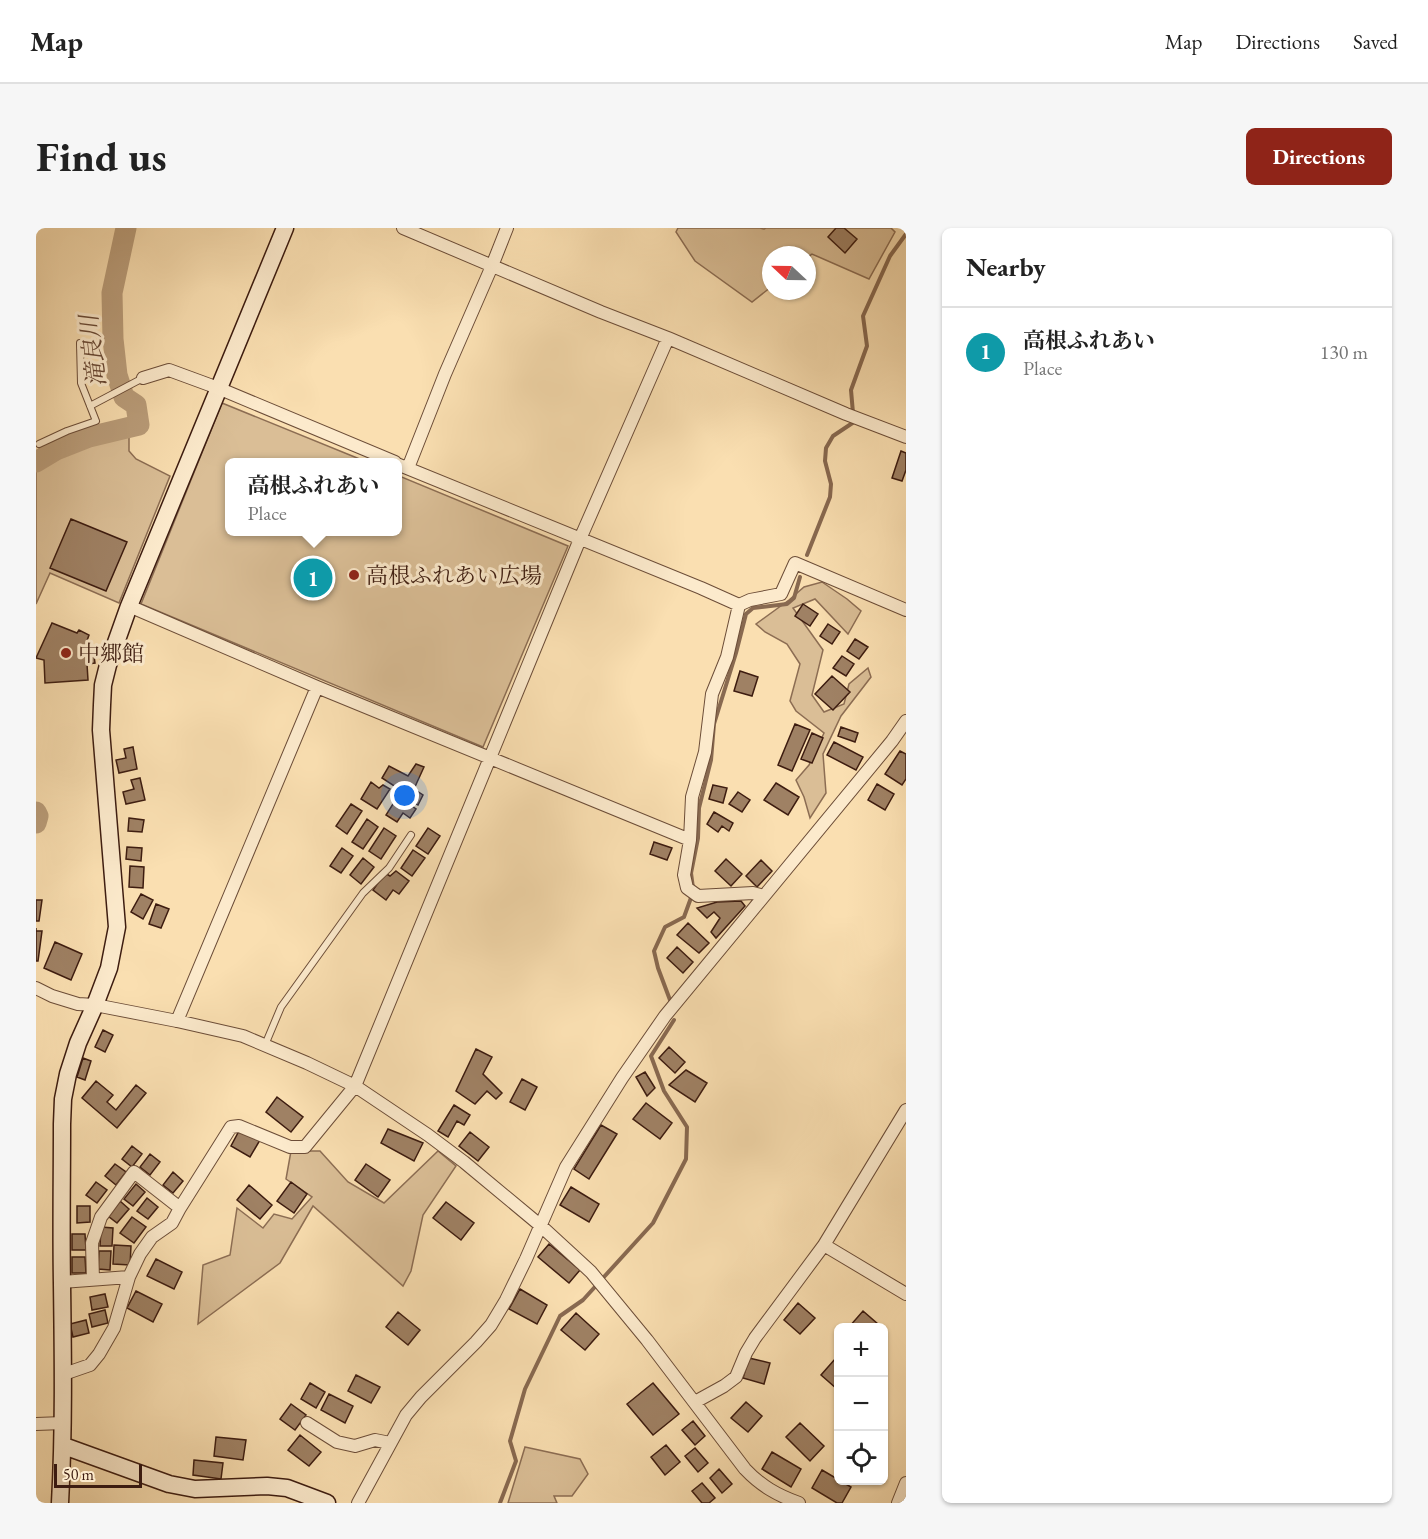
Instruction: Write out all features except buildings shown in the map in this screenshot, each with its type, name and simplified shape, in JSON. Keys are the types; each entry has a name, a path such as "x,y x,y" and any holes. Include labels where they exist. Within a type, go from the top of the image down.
{"street":[{"path":"60,1503 64,1374 63,1099 78,1043 109,968 117,927 102,729 103,685 129,606 285,228"},
{"path":"403,228 906,438"},
{"path":"402,461 445,374 507,228"},
{"path":"64,1374 90,1365 99,1354 114,1328 129,1277 140,1254 153,1237 172,1223 231,1127 238,1125 290,1147 304,1147 355,1086 580,539 668,338"},
{"path":"143,378 169,370 218,388 383,458"},
{"path":"402,466 739,605 750,600 781,594 795,563 906,610"},
{"path":"739,605 727,657 712,694 705,752 692,798 690,840 684,875 687,888 698,896 753,893 764,896"},
{"path":"129,606 317,687 690,840"},
{"path":"177,1021 317,687"},
{"path":"358,1503 406,1415 491,1325 506,1300 566,1167 621,1078 665,1016 892,741 906,721"},
{"path":"36,988 78,1004 95,1005 243,1036 355,1086 428,1135 541,1226 591,1272 695,1402 732,1454 758,1483 799,1503"},
{"path":"695,1402 736,1377 755,1338 824,1245 906,1110"},
{"path":"93,1280 92,1243 100,1217 135,1172 180,1208"},
{"path":"824,1245 906,1294"},
{"path":"62,1282 129,1277"},
{"path":"308,1423 337,1442 355,1446 375,1440 390,1443"},
{"path":"36,1424 63,1424"},
{"path":"63,1446 169,1484 195,1490 267,1486 287,1488 327,1503"},
{"path":"898,1503 906,1483"}],"lane":[{"path":"39,444 96,421 81,383 80,343"},
{"path":"90,406 143,378"},
{"path":"265,1045 281,1007 363,893 389,868 411,835"}],"shaded area":[{"path":"678,228 891,228 895,232 869,279 816,256 816,246 762,246 762,294 752,302 695,261 676,232"},
{"name":"高根ふれあい広場","path":"222,403 357,458 225,458 225,536 402,536 402,477 568,546 483,747 141,604"},
{"path":"129,435 129,451 136,459 170,476 119,603 50,573 36,604 36,472 54,456 83,441"},
{"path":"822,582 861,611 848,634 815,599 793,608 823,650 812,695 824,712 844,704 849,684 868,668 871,677 841,716 823,754 826,793 810,818 796,780 809,765 824,733 796,711 790,701 800,664 787,644 765,632 756,624 804,587"},
{"path":"291,1151 320,1151 348,1182 384,1203 438,1151 456,1166 423,1215 411,1271 403,1286 313,1206 280,1263 198,1324 203,1265 230,1255 237,1208 263,1228 274,1214 292,1219 312,1197 286,1179"},
{"path":"525,1447 580,1459 588,1474 572,1496 554,1496 557,1503 508,1503"}],"waterway":[{"name":"滝良川","path":"36,462 56,450 89,437 139,425 136,405 124,397 117,375 113,339 112,293 126,228"},
{"path":"853,413 851,390 867,346 863,316 890,256 906,234"},
{"path":"807,555 830,497 831,484 825,461 826,448 833,436 854,422 853,420"},
{"path":"693,888 691,873 698,838 699,808 711,760 714,724 746,614 753,608 787,604 794,598 800,577"},
{"name":"滝良川","path":"36,812 38,816 36,823"},
{"path":"670,1000 654,951 665,927 684,917 692,895"},
{"path":"500,1503 516,1461 510,1441 525,1389 560,1316 583,1300 653,1223 686,1159 687,1127 664,1091 651,1056 674,1020"}],"place":[{"name":"高根ふれあい広場","path":"354,575"},
{"name":"高根ふれあい","path":"313,578"},
{"name":"中郷館","path":"66,653"}]}
